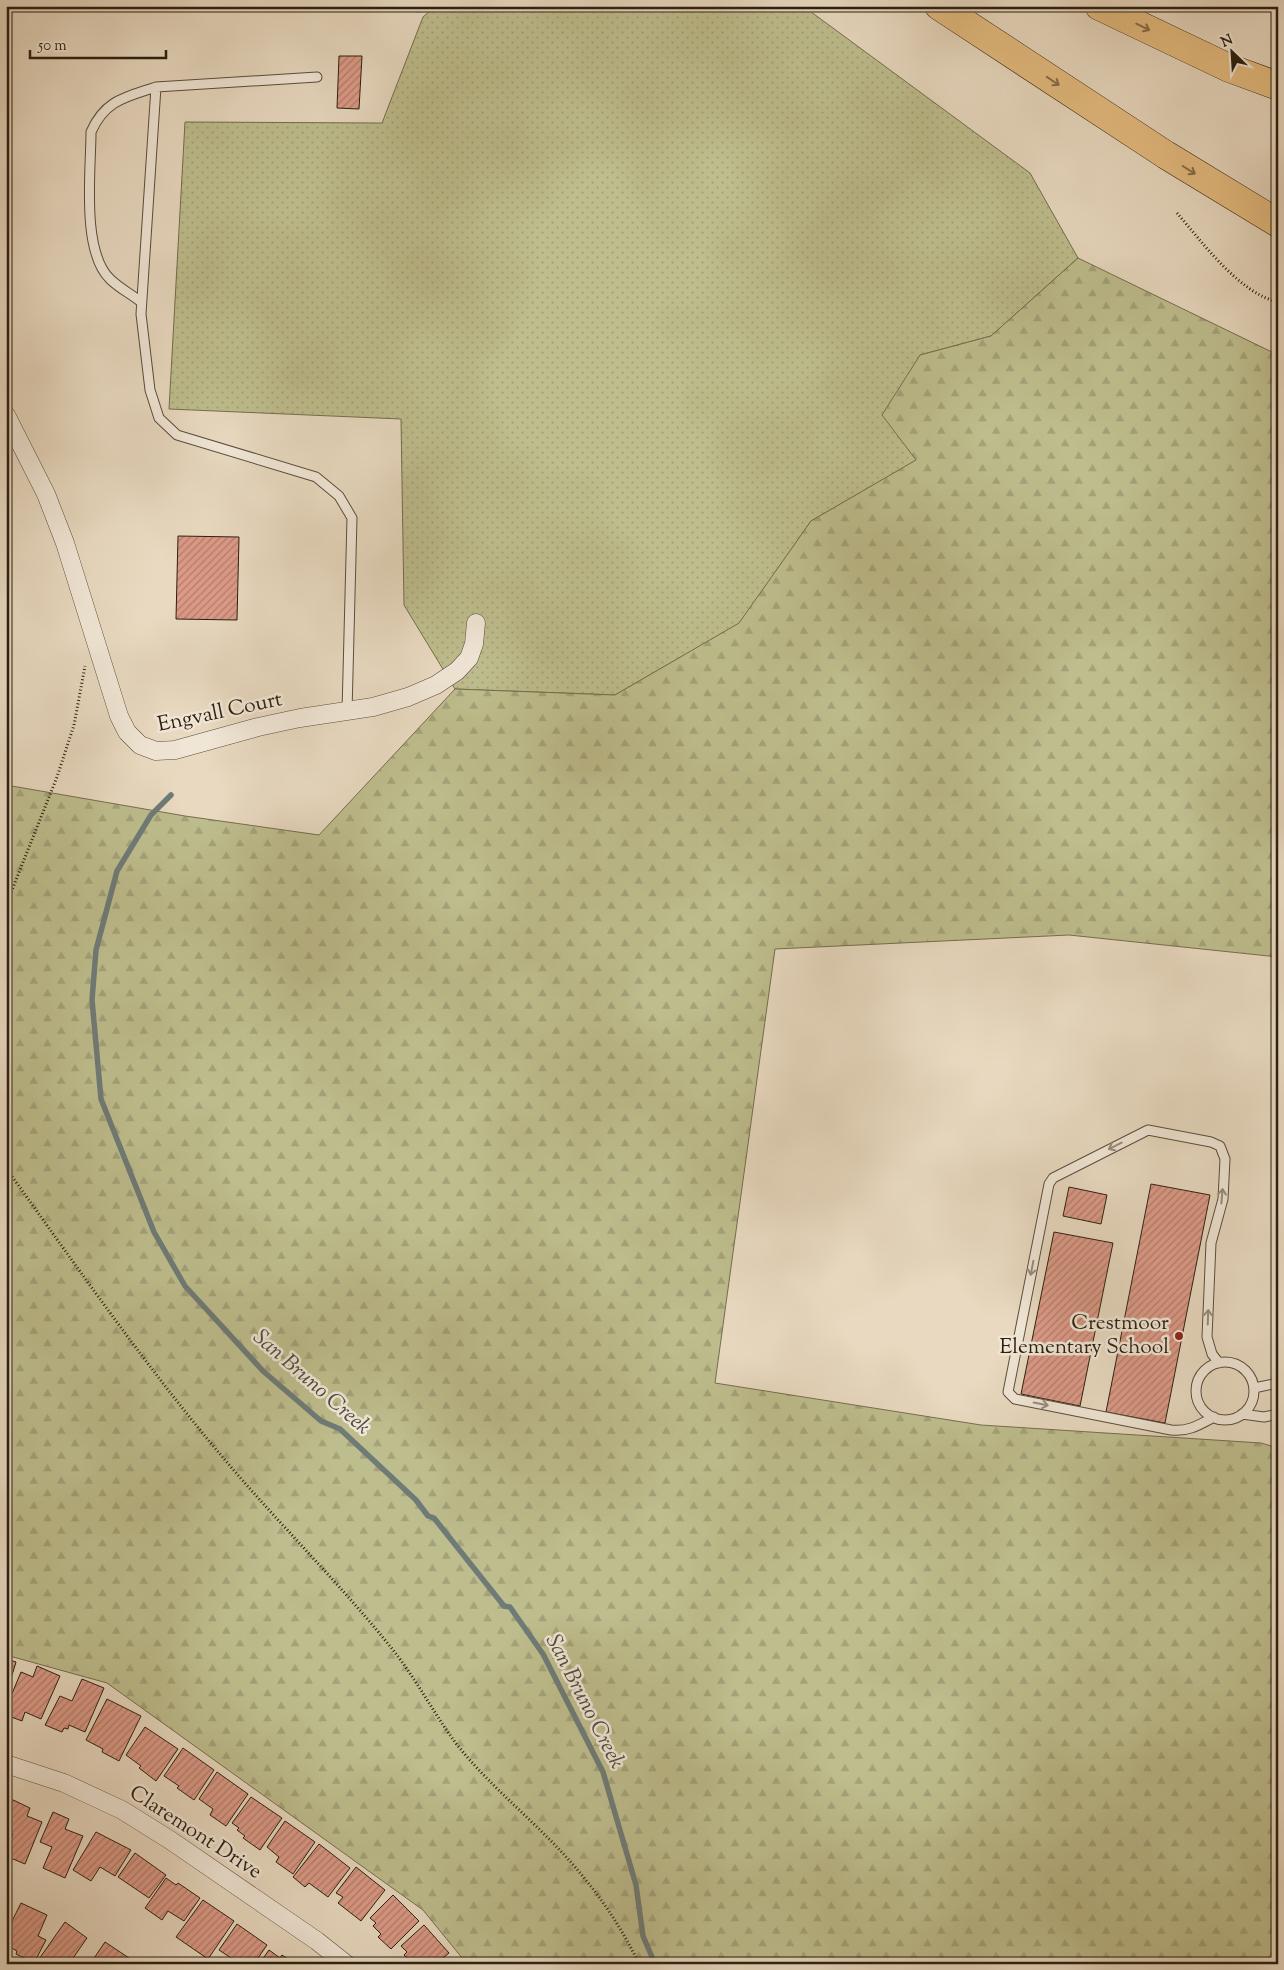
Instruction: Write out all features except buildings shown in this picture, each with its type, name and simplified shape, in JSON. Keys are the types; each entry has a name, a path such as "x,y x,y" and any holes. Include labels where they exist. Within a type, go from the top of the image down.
{"highway":[{"path":"920,6 975,40 1021,60"},
{"path":"939,6 1172,159 1274,221"},
{"path":"1099,6 1222,65 1278,86"}],"street":[{"name":"Engvall Court","path":"6,415 46,494 65,543 119,716 127,732 140,745 156,752 175,750 300,718 347,712 408,698 436,685 457,671 469,658 474,644 476,623"},
{"name":"Claremont Drive","path":"6,1764 64,1783 122,1810 178,1845 322,1945 346,1964"}],"lane":[{"path":"141,302 109,278 98,262 90,222 91,132 97,118 105,109 119,99 156,87 318,77"},
{"path":"156,87 141,302 150,390 159,418 177,434 316,477 339,496 352,518 347,712"},
{"path":"1214,1418 1193,1428 1171,1430 1015,1399 1008,1392 1049,1184 1053,1178 1148,1130 1211,1142 1220,1146 1225,1159 1222,1199 1210,1243 1207,1337 1212,1354 1219,1363"},
{"path":"1219,1363 1234,1363 1242,1368 1251,1379 1254,1388 1251,1403 1242,1414 1228,1420 1214,1418 1206,1412 1200,1405 1196,1388 1199,1379 1210,1366 1219,1363"},
{"path":"1254,1388 1278,1383"},
{"path":"1242,1414 1264,1417 1278,1414"}],"path":[{"path":"1177,214 1240,282 1252,292 1268,300 1278,302"},
{"path":"6,905 57,777 74,725 86,662"},
{"path":"6,1164 11,1175 126,1336 230,1466 366,1616 395,1653 455,1742 487,1779 545,1834 580,1872 608,1910 639,1964"}],"green space":[{"path":"436,6 803,6 1030,173 1078,258 991,336 920,355 917,460 811,521 740,623 615,695 455,689 404,605 401,419 169,409 185,122 382,123 423,17"},
{"path":"1078,258 1278,355 1278,957 1069,935 775,949 715,1383 981,1425 1261,1443 1278,1448 1278,1964 467,1964 423,1910 107,1683 6,1655 6,785 185,816 319,835 455,689 615,695 739,623 811,521 916,460 882,415 920,355 991,336"}],"waterway":[{"name":"San Bruno Creek","path":"418,10 420,6"},
{"name":"San Bruno Creek","path":"171,795 151,815 117,871 96,950 92,1000 101,1099 154,1232 185,1286 263,1371 321,1421 340,1429 416,1500 428,1516 434,1518 504,1606 510,1607 543,1654 603,1772 636,1885 643,1936 655,1964"}],"place":[{"name":"Crestmoor Elementary School","path":"1179,1336"}]}
